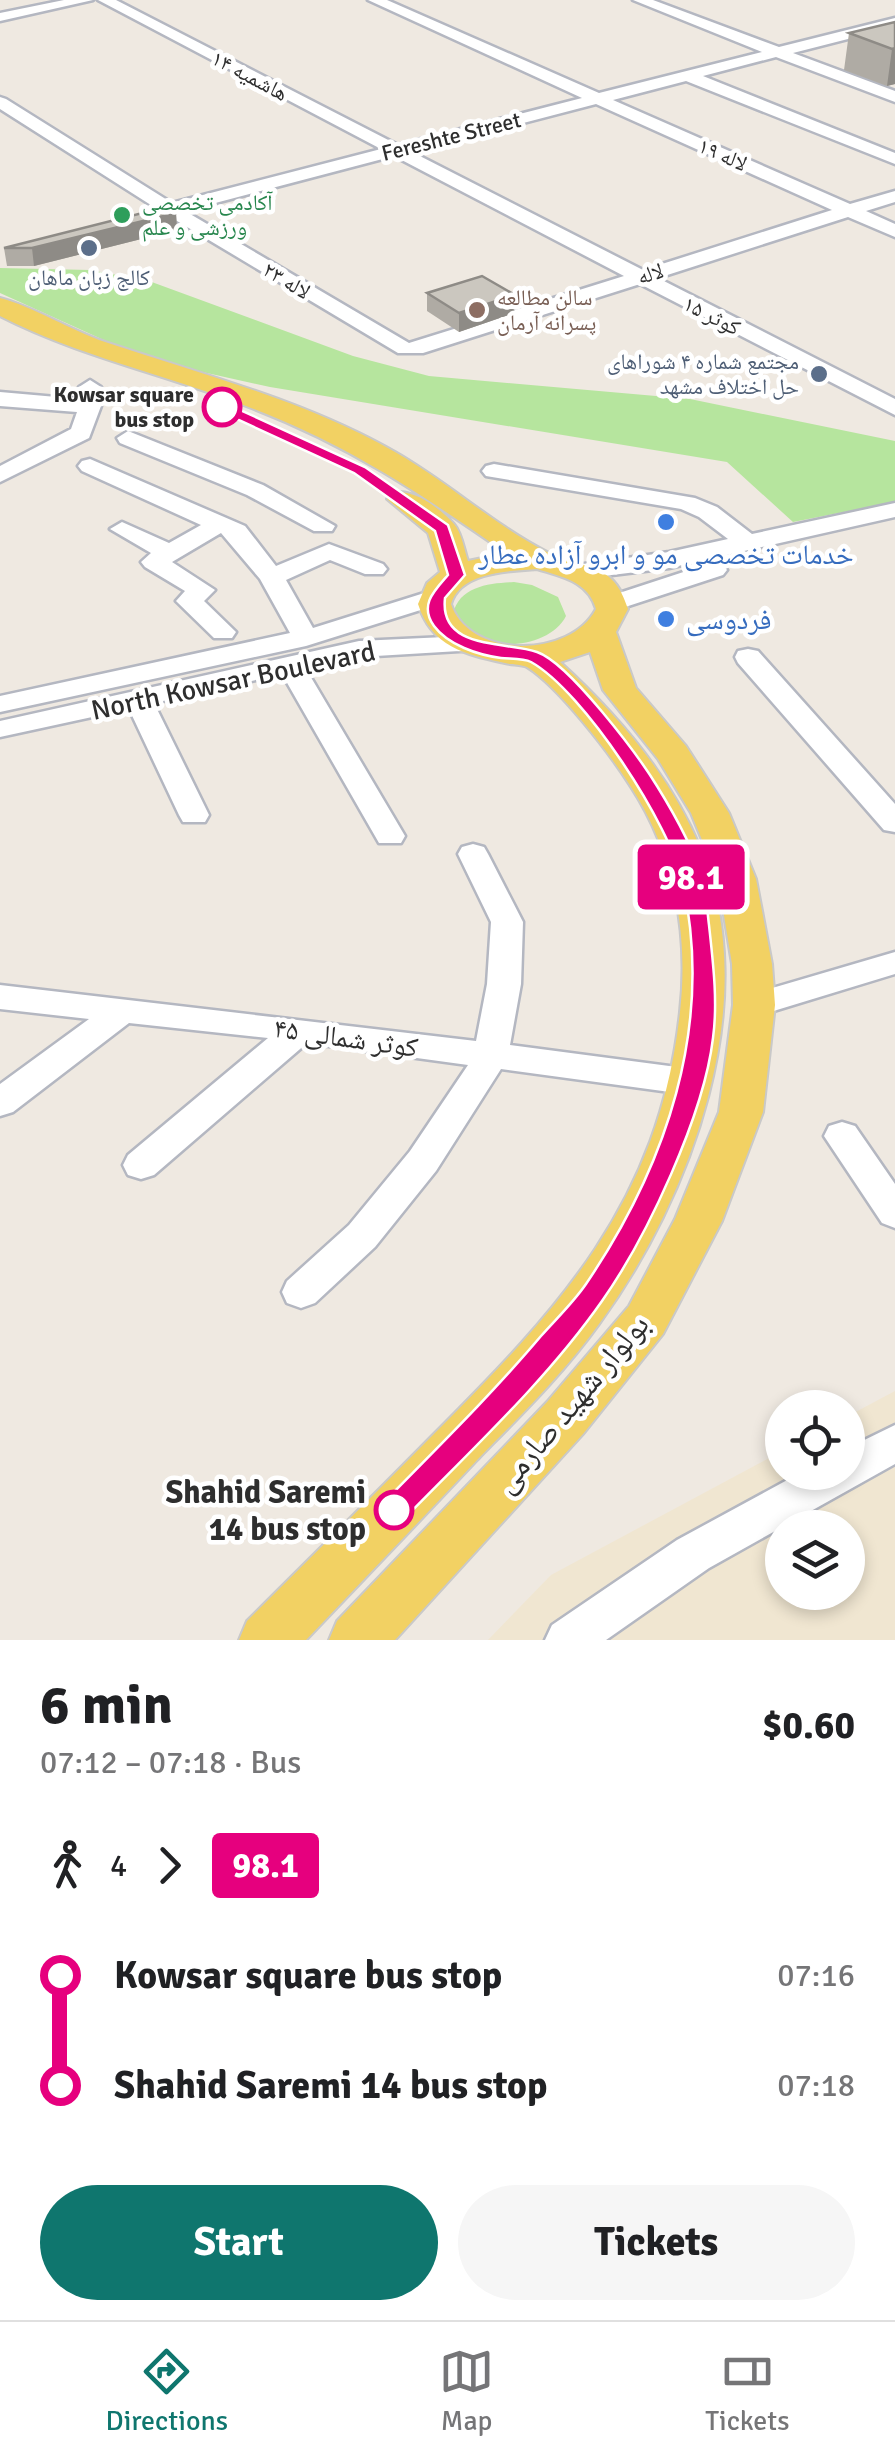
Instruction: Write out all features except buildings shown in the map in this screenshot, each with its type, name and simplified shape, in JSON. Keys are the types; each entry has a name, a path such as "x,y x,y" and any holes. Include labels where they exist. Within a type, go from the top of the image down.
{"main road":[{"path":"0,306 29,323 129,360 253,398 348,438 387,459 538,560"},
{"path":"0,330 109,372 208,400 347,463 442,529 447,586 436,610 440,622 467,644 487,651 534,656 581,646 607,618 595,580 579,571 538,560 494,562 447,586"},
{"name":"بولوار شهید صارمی","path":"358,1640 566,1418 646,1320 698,1221 741,1112 754,1005 752,964 736,879 710,813 674,754 620,690 607,618"},
{"name":"بولوار شهید صارمی","path":"268,1640 506,1396 594,1293 645,1203 692,1082 702,1038 703,982 693,882 667,819 634,762 582,699 534,656"}],"street":[{"path":"0,17 86,0"},
{"name":"هاشمیه ۱۴","path":"106,0 636,277"},
{"name":"لاله ۱۹","path":"375,0 895,230"},
{"path":"640,0 895,96"},
{"name":"Fereshte Street","path":"131,219 895,22"},
{"path":"688,76 895,159"},
{"name":"لاله ۲۳","path":"6,106 170,209 405,348"},
{"name":"لاله","path":"405,348 416,349 895,196"},
{"name":"کوثر ۱۵","path":"636,277 895,408"},
{"path":"0,399 90,396 81,433 6,468"},
{"path":"128,438 256,490 323,526"},
{"path":"90,466 228,528 272,578 306,638"},
{"path":"494,470 686,503 708,512 747,542"},
{"path":"223,632 189,600 202,590 154,562 278,505"},
{"path":"579,571 669,560 895,510"},
{"path":"122,529 170,552"},
{"path":"607,618 683,577 895,530"},
{"path":"272,578 329,551 374,569"},
{"name":"North Kowsar Boulevard","path":"0,704 306,638 447,586"},
{"name":"North Kowsar Boulevard","path":"0,729 360,650 467,644"},
{"path":"748,657 891,813"},
{"path":"290,665 390,836"},
{"path":"138,698 194,816"},
{"path":"301,1292 362,1236 423,1161 490,1058 504,984 507,922 473,854"},
{"path":"754,1005 895,963"},
{"name":"کوثر شمالی ۴۵","path":"0,998 300,1030 692,1082"},
{"path":"0,1103 122,1011"},
{"path":"141,1165 300,1030"},
{"path":"842,1136 895,1213"},
{"path":"865,1459 895,1443"},
{"path":"568,1640 693,1554 809,1490"}],"shaded area":[{"path":"895,1391 895,1640 488,1640 551,1575 765,1460 765,1490 865,1490 865,1407"}],"green space":[{"path":"0,268 90,270 149,281 353,356 429,376 690,399 895,441 895,502 793,522 727,462 270,387 171,365 128,351 0,293"},
{"path":"514,582 558,597 566,616 559,626 536,640 493,643 469,633 453,614 469,592 486,585"}],"bus line":[{"name":"98.1","path":"222,407 360,470 442,529 457,575 437,597 440,622 467,644 487,651 534,656 582,699 634,762 667,819 693,882 703,963 702,1038 688,1101 645,1203 594,1293 506,1396 394,1510"}],"place":[{"name":"آکادمی تخصصی ورزشی و علم","path":"122,215"},
{"name":"کالج زبان ماهان","path":"89,248"},
{"name":"سالن مطالعه پسرانه آرمان","path":"477,310"},
{"name":"مجتمع شماره ۴ شوراهای حل اختلاف مشهد","path":"819,374"},
{"name":"Kowsar square bus stop","path":"222,407"},
{"name":"خدمات تخصصی مو و ابرو آزاده عطار","path":"666,522"},
{"name":"فردوسی","path":"666,619"},
{"name":"Shahid Saremi 14 bus stop","path":"394,1510"}]}
